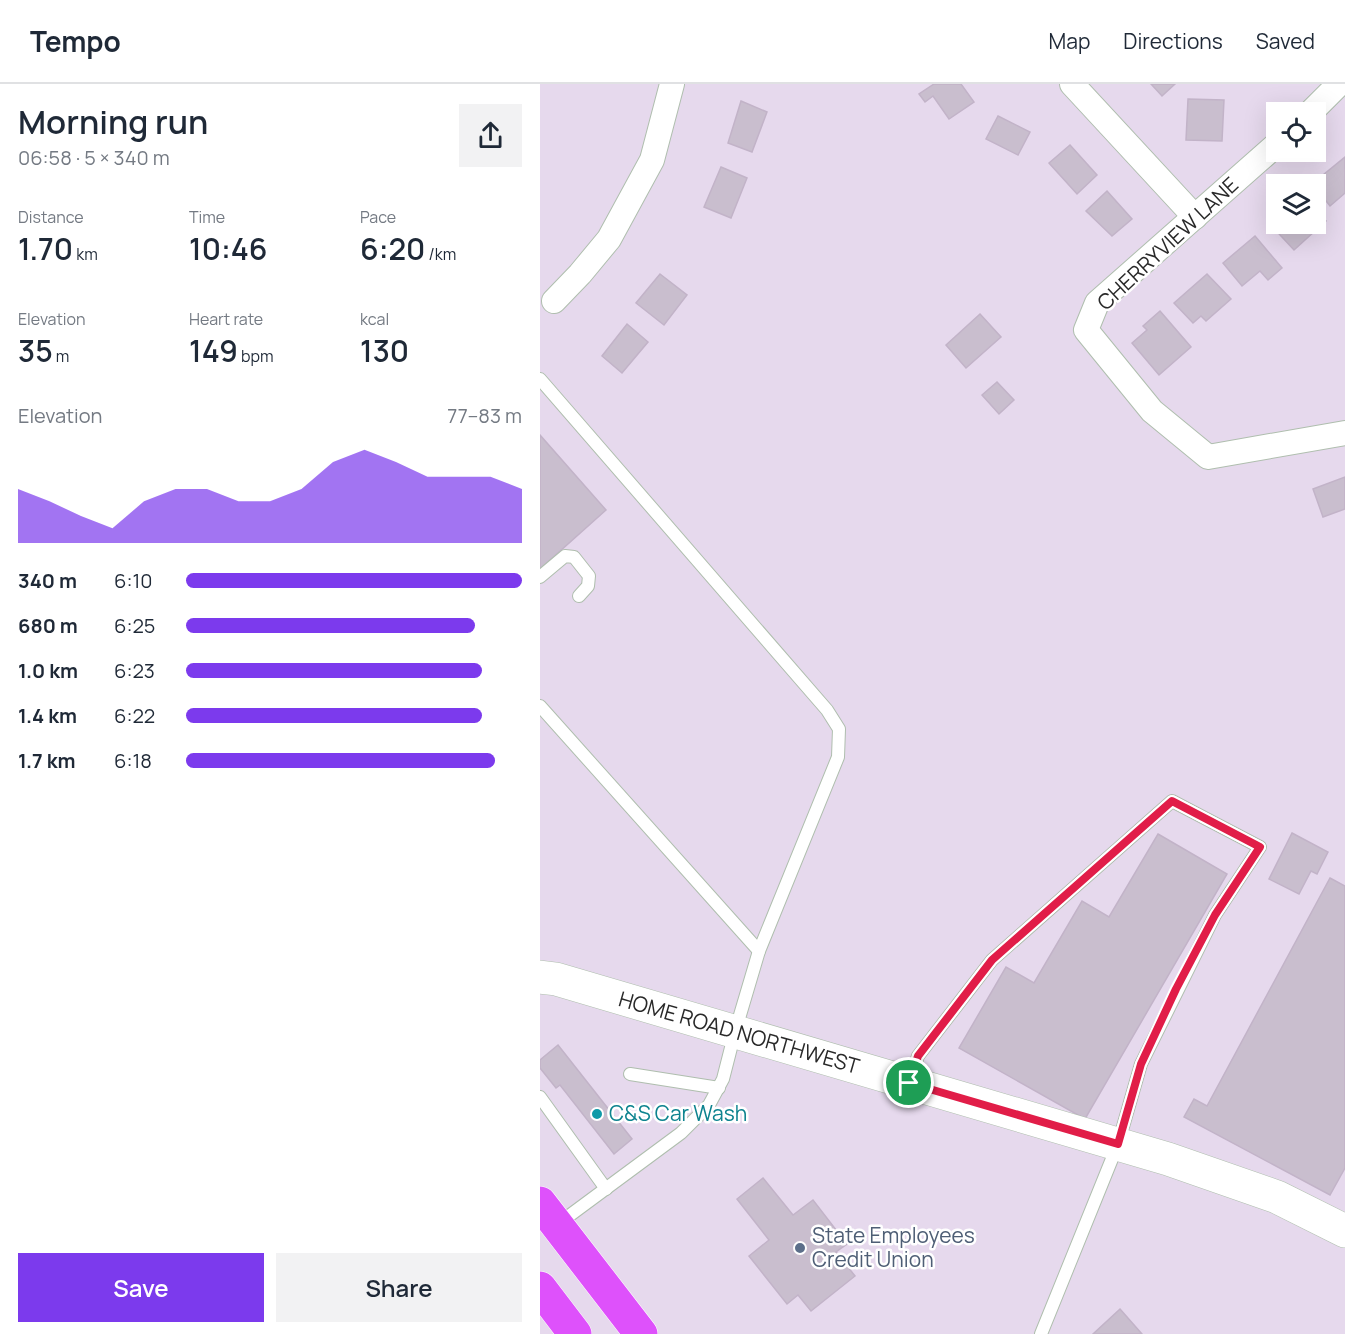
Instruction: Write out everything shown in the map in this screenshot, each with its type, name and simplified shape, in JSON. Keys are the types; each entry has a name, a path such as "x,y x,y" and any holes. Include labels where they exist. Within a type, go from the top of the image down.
{"main road":[{"path":"548,1214 641,1334"},
{"path":"540,1288 575,1334"}],"street":[{"path":"554,301 609,239 647,170 652,160 672,84"},
{"path":"1072,84 1195,217"},
{"path":"1321,102 1339,84"},
{"name":"CHERRYVIEW LANE","path":"1266,154 1097,303 1086,330 1152,411 1208,457 1345,433"},
{"name":"HOME ROAD NORTHWEST","path":"540,977 556,979 1168,1159 1277,1197 1345,1231"}],"lane":[{"path":"540,379 827,710 839,729 838,757 759,951 723,1079 709,1105 681,1133 606,1189 548,1214"},
{"path":"540,577 565,556 574,557 589,576 588,586 579,596"},
{"path":"540,706 759,951"},
{"path":"909,1083 918,1056 992,960 1172,801 1260,847 1215,915 1141,1064 1118,1144 1041,1334"},
{"path":"630,1074 719,1088"},
{"path":"540,1097 606,1189"}],"building":[{"path":"934,84 961,84 974,102 949,119 933,96 925,102 919,94"},
{"path":"1151,84 1175,84 1162,96"},
{"path":"1188,99 1224,100 1222,141 1186,140"},
{"path":"741,101 767,112 752,152 728,143"},
{"path":"998,116 1030,132 1018,155 986,139"},
{"path":"1070,145 1097,175 1077,194 1049,163"},
{"path":"1345,157 1345,193 1330,206 1326,201 1324,174"},
{"path":"721,167 747,178 731,218 704,207"},
{"path":"1107,191 1132,219 1112,236 1086,211"},
{"path":"1279,234 1312,234 1294,250"},
{"path":"1255,236 1282,268 1268,280 1260,271 1242,286 1223,263"},
{"path":"660,274 687,295 664,325 636,303"},
{"path":"1207,274 1231,299 1206,321 1201,316 1193,323 1174,303"},
{"path":"1160,311 1191,347 1159,375 1132,343 1147,330 1143,326"},
{"path":"980,314 1001,337 966,368 946,345"},
{"path":"627,324 648,342 622,373 602,356"},
{"path":"997,382 1014,400 999,414 982,395"},
{"path":"540,435 606,510 540,569"},
{"path":"1345,477 1345,509 1323,517 1313,489"},
{"path":"1292,833 1328,852 1317,874 1311,871 1299,894 1269,879"},
{"path":"1158,834 1227,874 1085,1119 959,1048 1006,967 1034,983 1082,901 1109,917"},
{"path":"1330,878 1345,886 1345,1168 1330,1195 1184,1117 1194,1099 1207,1106"},
{"name":"C&S Car Wash","path":"558,1045 632,1139 614,1154 560,1085 556,1088 540,1068 540,1060"},
{"name":"State Employees Credit Union","path":"763,1178 793,1215 813,1200 847,1244 836,1252 855,1276 811,1311 798,1295 787,1304 749,1256 769,1240 737,1199"},
{"path":"1120,1309 1142,1334 1093,1334"}],"place":[{"name":"C&S Car Wash","path":"597,1114"},
{"name":"State Employees Credit Union","path":"800,1248"}],"route":[{"path":"1172,801 1260,847 1215,915 1176,989 1141,1064 1118,1144 909,1083 918,1056 992,960 1172,801"}]}
